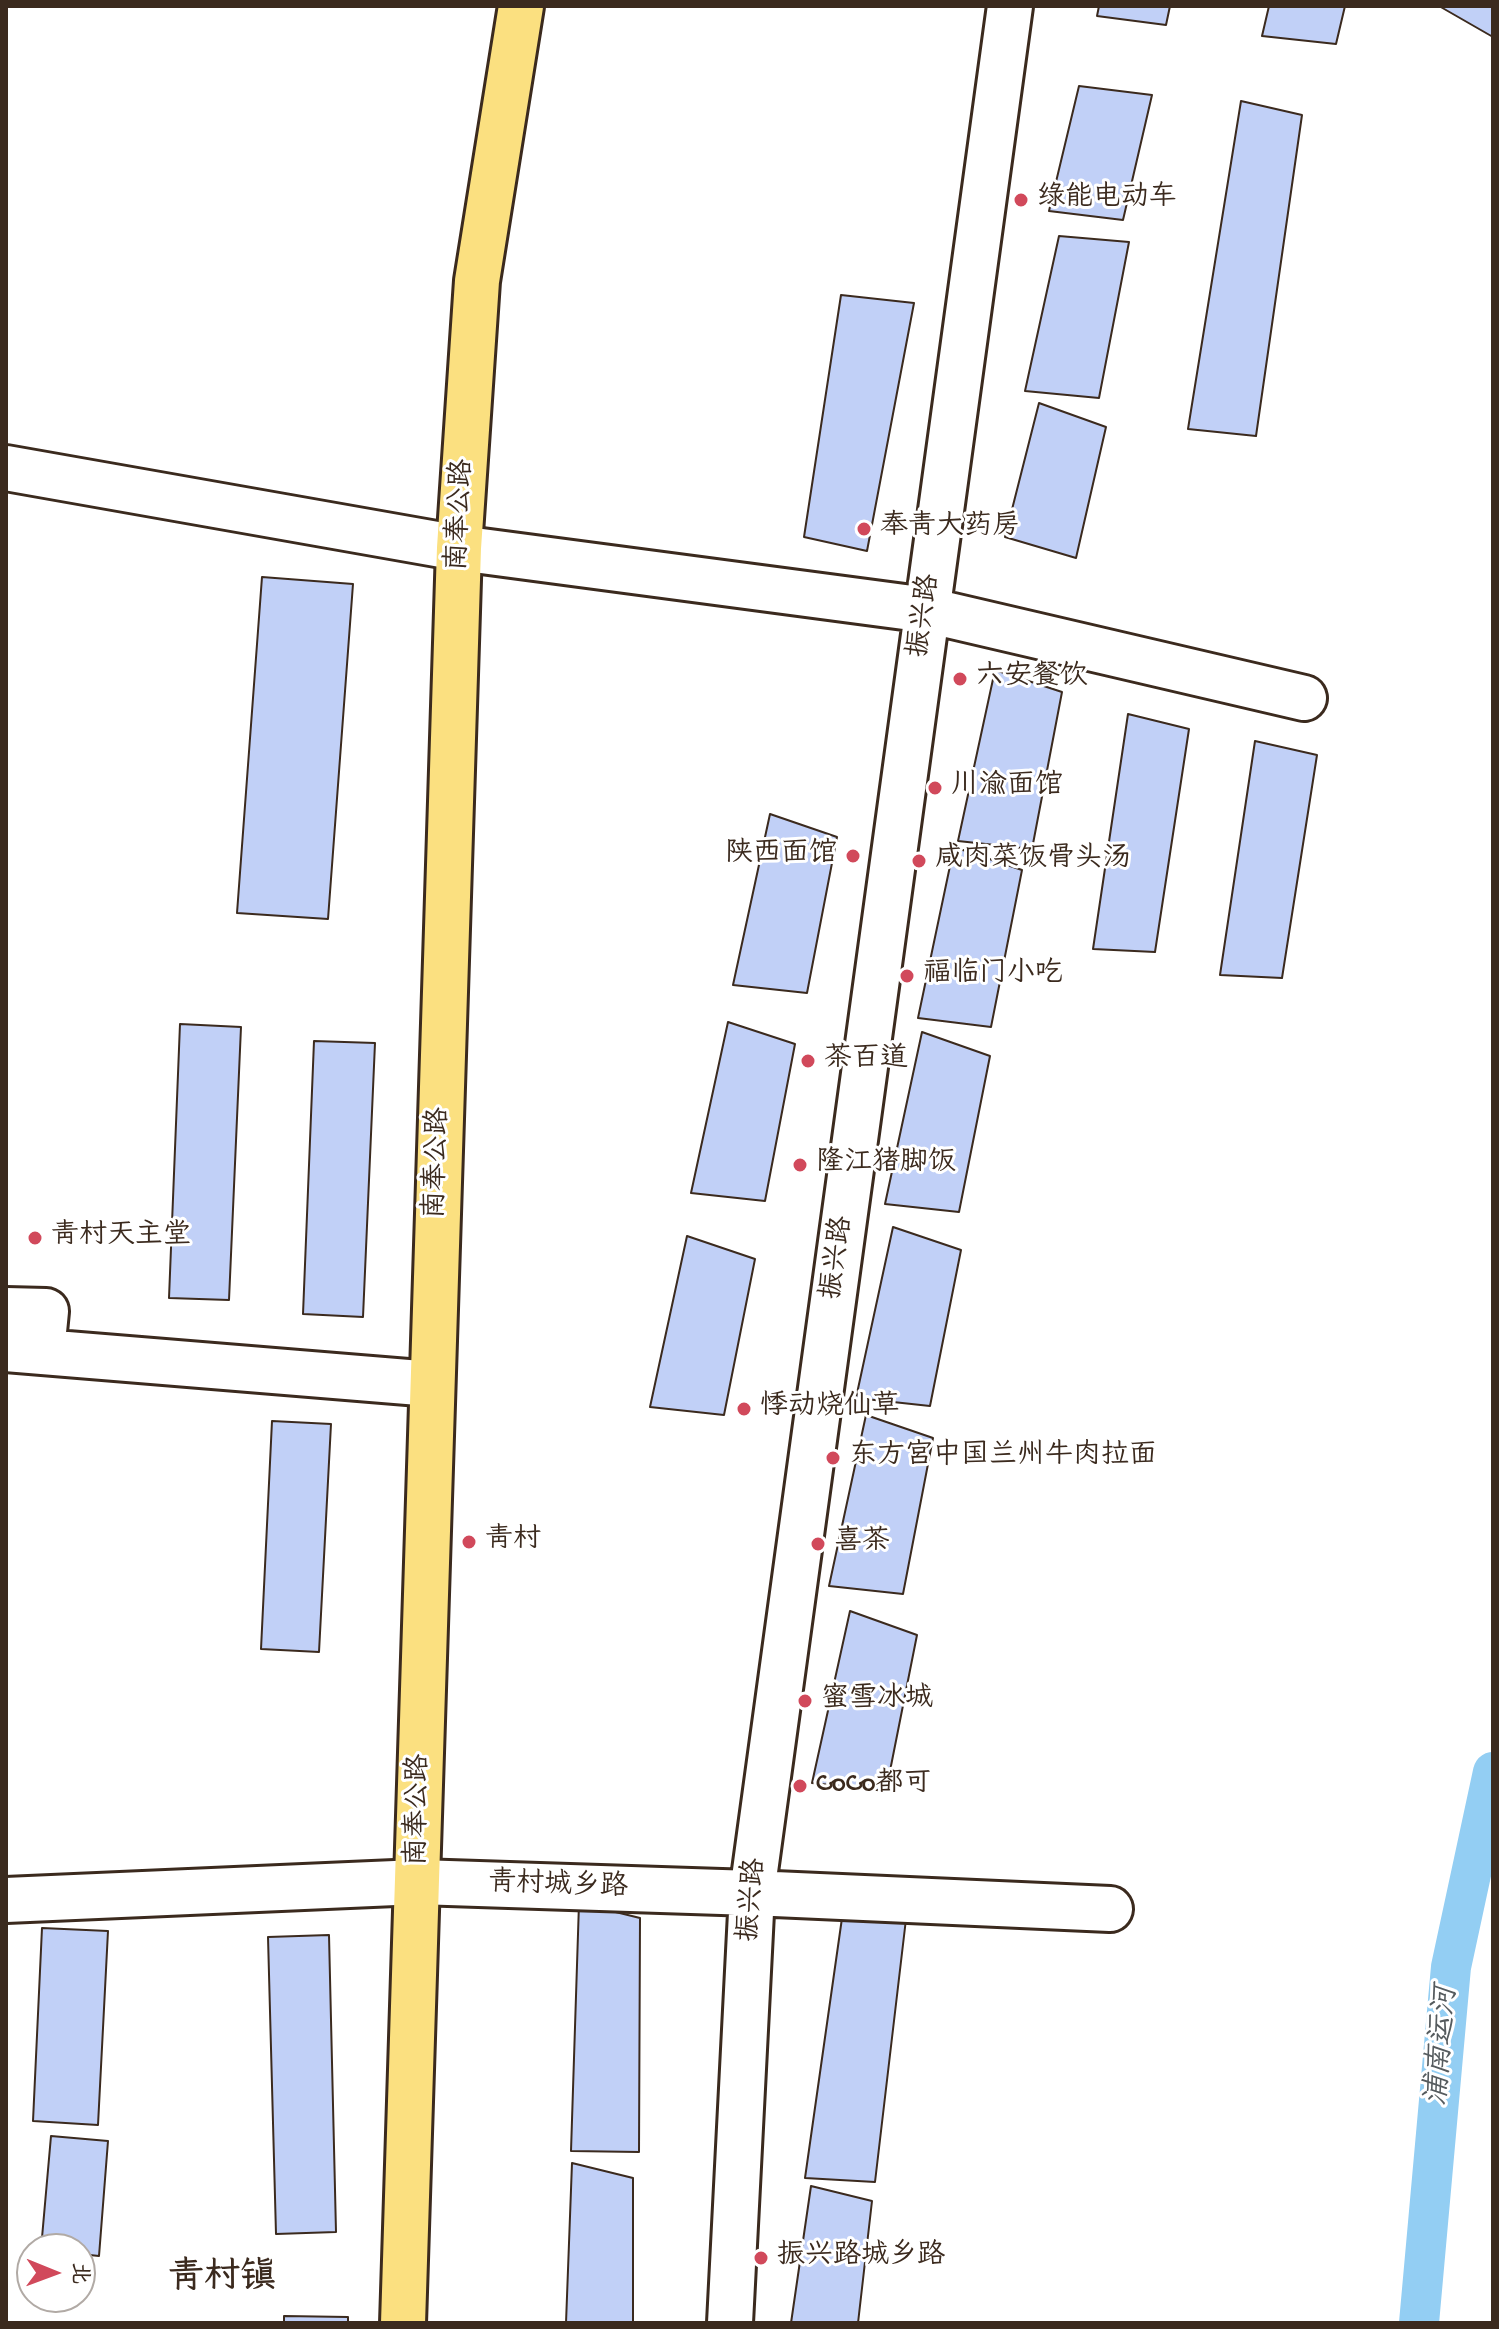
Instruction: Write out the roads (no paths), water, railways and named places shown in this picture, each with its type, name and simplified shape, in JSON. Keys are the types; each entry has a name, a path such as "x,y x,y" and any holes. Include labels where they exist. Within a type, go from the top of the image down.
{"main road":[{"name":"南奉公路","path":"403,2323 459,548 477,281 521,6"}],"street":[{"name":"振兴路","path":"730,2323 752,1893 1010,6"},
{"path":"6,468 459,548 927,610 1304,698"},
{"path":"6,1310 46,1311 24,1350 432,1384"},
{"name":"青村城乡路","path":"6,1900 418,1882 1110,1909"}],"waterway":[{"name":"浦南运河","path":"1419,2323 1451,1967 1493,1772"}],"place":[{"name":"绿能电动车","path":"1021,200"},
{"name":"奉青大药房","path":"864,529"},
{"name":"六安餐饮","path":"960,679"},
{"name":"川渝面馆","path":"935,788"},
{"name":"陕西面馆","path":"853,856"},
{"name":"咸肉菜饭骨头汤","path":"919,861"},
{"name":"福临门小吃","path":"907,976"},
{"name":"茶百道","path":"808,1061"},
{"name":"隆江猪脚饭","path":"800,1165"},
{"name":"青村天主堂","path":"35,1238"},
{"name":"悸动烧仙草","path":"744,1409"},
{"name":"东方宫中国兰州牛肉拉面","path":"833,1458"},
{"name":"青村","path":"469,1542"},
{"name":"喜茶","path":"818,1544"},
{"name":"蜜雪冰城","path":"805,1701"},
{"name":"CoCo都可","path":"800,1786"},
{"name":"振兴路城乡路","path":"761,2258"}],"district":[{"name":"青村镇","path":"222,2280"}]}
